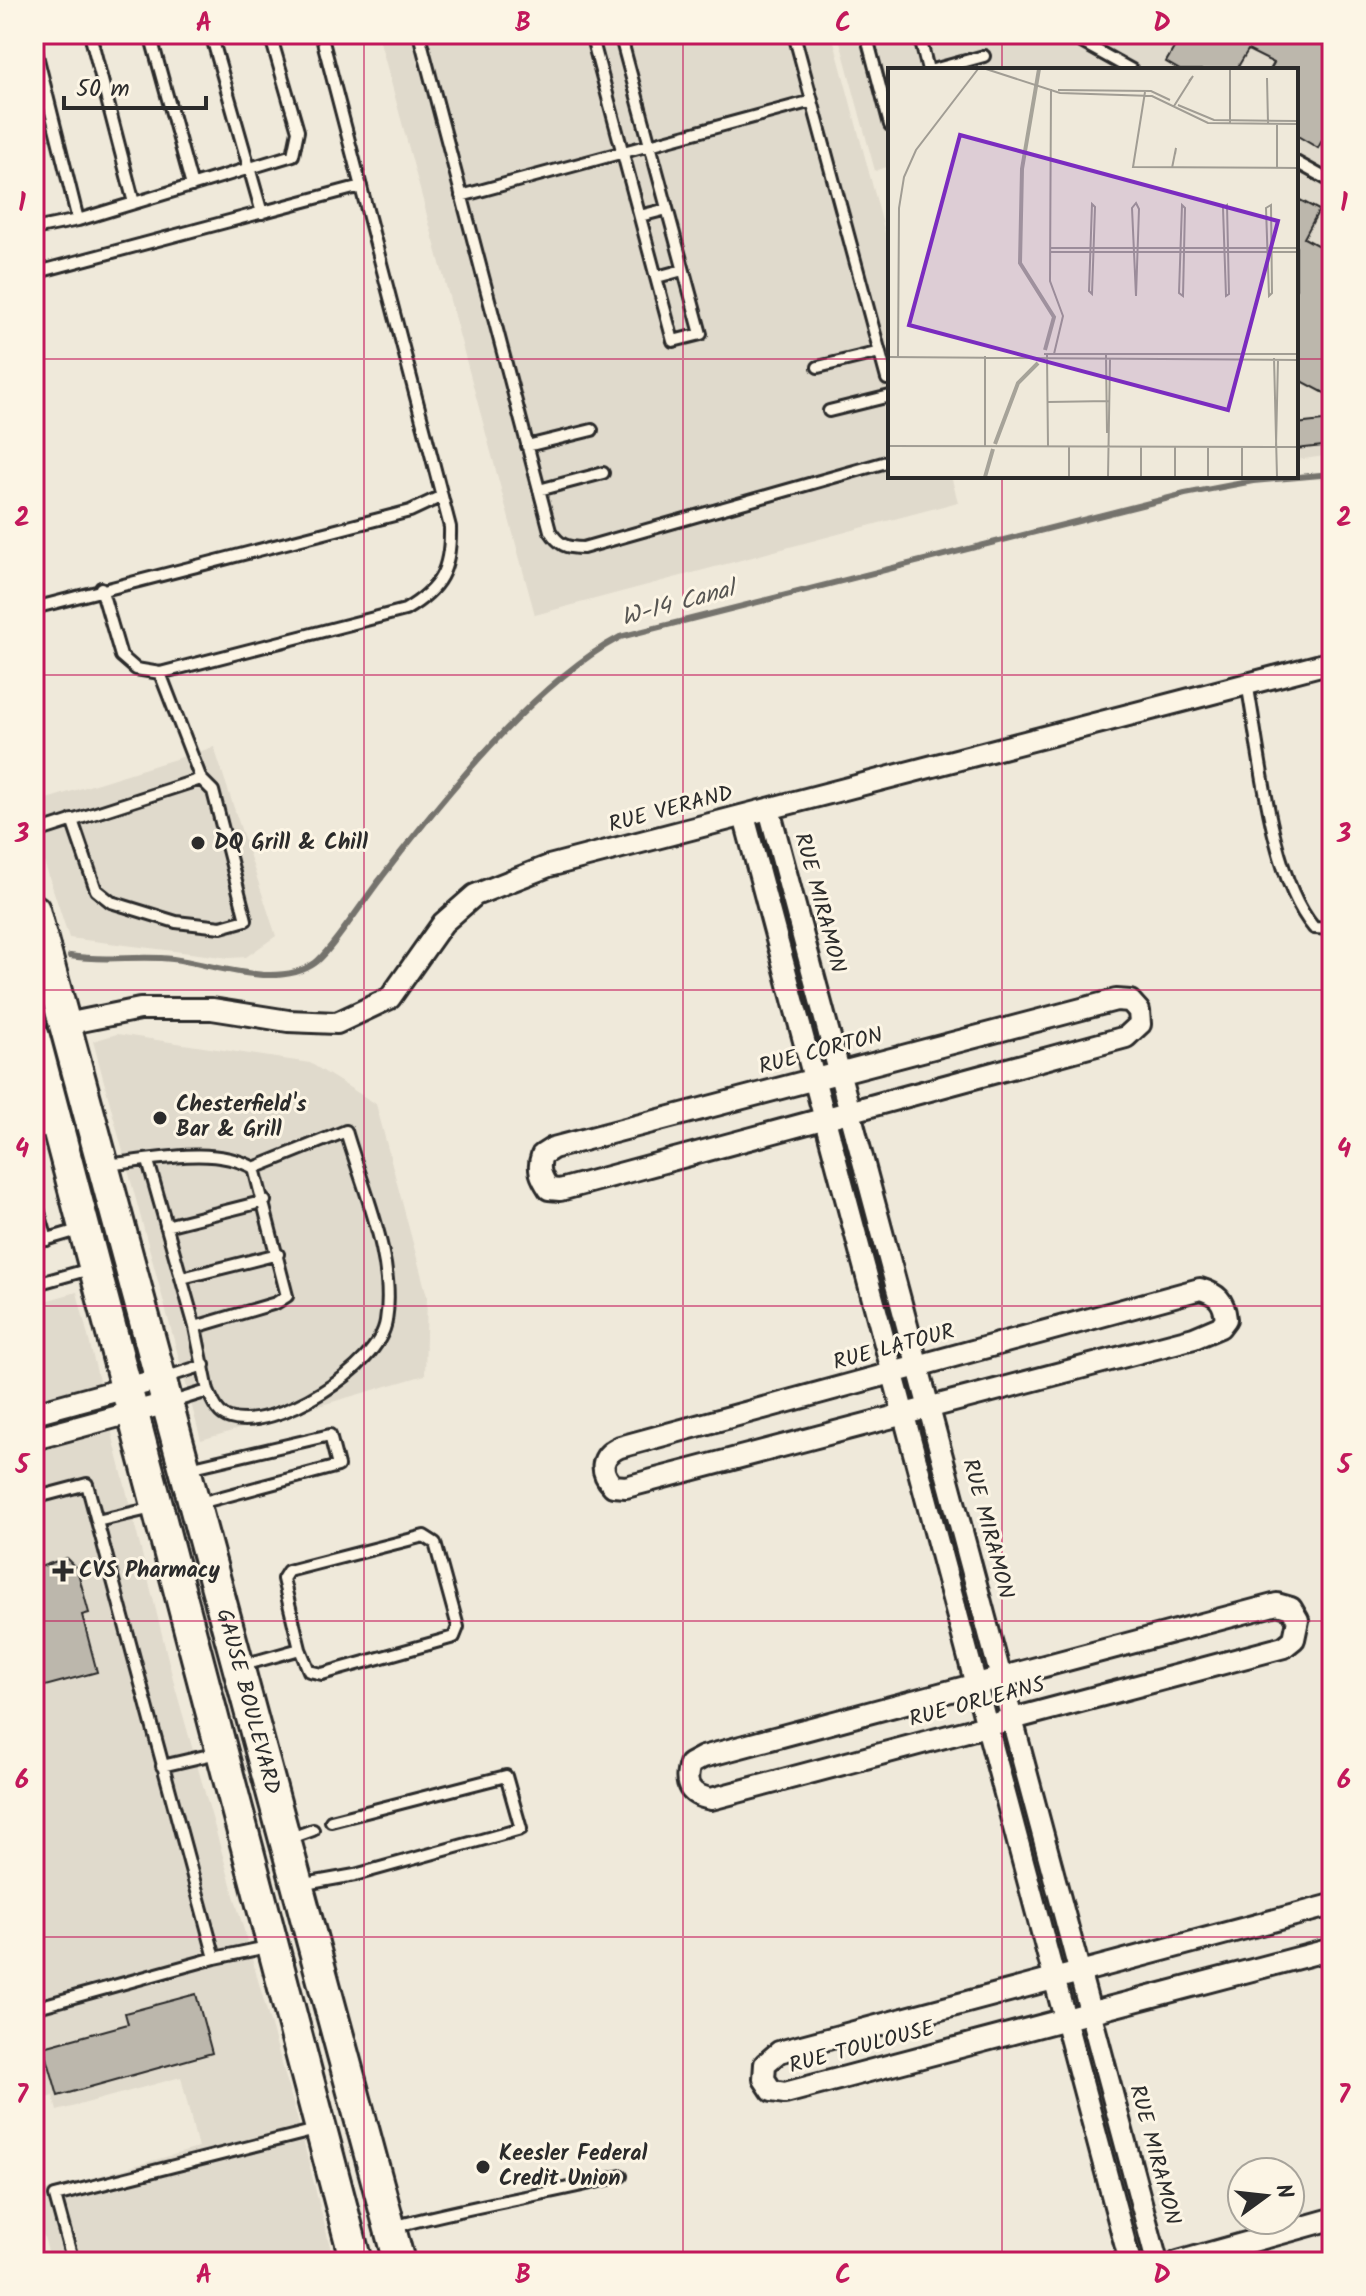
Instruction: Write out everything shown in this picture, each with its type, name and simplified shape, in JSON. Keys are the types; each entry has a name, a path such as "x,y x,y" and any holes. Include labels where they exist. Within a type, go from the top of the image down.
{"main road":[{"name":"GAUSE BOULEVARD","path":"34,910 44,985 66,1024 260,1746 299,1835 297,1885 399,2262"},
{"name":"GAUSE BOULEVARD","path":"34,1037 46,1130 85,1228 356,2262"},
{"path":"223,1752 260,1746"}],"street":[{"name":"RUE VERAND","path":"66,1024 140,1009 212,1009 288,1021 337,1023 390,998 443,923 475,895 549,866 1332,662"},
{"name":"RUE MIRAMON","path":"769,809 1157,2262"},
{"path":"744,816 1130,2262"},
{"name":"RUE CORTON","path":"1116,1000 1130,1001 1139,1011 1140,1024 1126,1037 560,1190 549,1189 541,1177 539,1165 542,1155 553,1148 839,1072 1116,1000"},
{"name":"RUE LATOUR","path":"1200,1289 1215,1293 1225,1306 1226,1319 1220,1327 1194,1338 626,1487 613,1486 604,1476 603,1462 609,1451 620,1447 918,1366 1186,1290 1200,1289"},
{"path":"34,1439 130,1400 163,1391"},
{"path":"34,1413 130,1400"},
{"name":"RUE ORLEANS","path":"1277,1604 1291,1608 1298,1620 1294,1639 1284,1647 711,1799 696,1796 689,1789 686,1774 690,1764 703,1757 1001,1676 1277,1604"},
{"name":"RUE TOULOUSE","path":"1332,1905 779,2052 765,2064 764,2079 772,2091 785,2093 1332,1949"},
{"path":"1178,2262 1332,2219"}],"lane":[{"path":"90,34 134,203"},
{"path":"150,34 192,186"},
{"path":"211,34 262,213"},
{"path":"34,229 78,220 293,155 298,131 270,34"},
{"path":"101,588 121,656 136,669 160,673 405,610 430,595 444,573 450,551 450,527 321,34"},
{"path":"419,34 550,531 557,542 568,548 583,548 888,462"},
{"path":"591,34 673,341 701,334 620,34"},
{"path":"794,34 888,379"},
{"path":"866,34 888,117"},
{"path":"919,34 930,68"},
{"path":"1067,34 1125,68"},
{"path":"34,43 78,220"},
{"path":"939,68 984,56"},
{"path":"461,196 812,101"},
{"path":"1298,163 1332,182"},
{"path":"34,273 361,186"},
{"path":"640,216 667,209"},
{"path":"657,277 683,270"},
{"path":"818,367 880,352"},
{"path":"829,411 888,396"},
{"path":"527,446 592,430"},
{"path":"539,490 603,473"},
{"path":"36,603 410,511 442,496"},
{"path":"72,820 96,890 111,902 176,922 221,927 246,920 213,791 201,779 160,673"},
{"path":"1247,683 1276,839 1299,910 1314,928 1332,929"},
{"path":"34,833 201,779"},
{"path":"148,1161 195,1327 208,1391 217,1408 228,1418 246,1421 289,1409 342,1382 368,1359 386,1325 389,1286 346,1131 254,1168"},
{"path":"105,1165 216,1155 242,1161 254,1168 265,1201 287,1296 276,1303 195,1327"},
{"path":"34,1195 47,1240"},
{"path":"166,1226 265,1201"},
{"path":"34,1243 85,1228"},
{"path":"182,1278 278,1254"},
{"path":"34,1261 40,1283 95,1267"},
{"path":"163,1391 204,1365"},
{"path":"163,1391 208,1391"},
{"path":"184,1469 330,1435 338,1466 194,1505"},
{"path":"34,1498 87,1484 215,1958"},
{"path":"97,1521 158,1506"},
{"path":"424,1536 435,1543 458,1627 454,1637 322,1674 309,1671 300,1649 283,1579 288,1571 424,1536"},
{"path":"238,1666 300,1649"},
{"path":"162,1766 223,1752"},
{"path":"297,1885 355,1875 521,1829 506,1776 331,1821"},
{"path":"34,2008 215,1958 273,1946"},
{"path":"73,2262 55,2196 321,2129"},
{"path":"390,2228 479,2204 527,2200 621,2176"}],"shaded area":[{"path":"378,34 832,34 888,244 888,478 952,478 958,502 535,615"},
{"path":"838,34 1332,34 1332,455 1298,460 1298,68 888,68 888,167 875,171"},
{"path":"214,747 276,936 246,957 230,958 69,938 34,831 34,803"},
{"path":"117,1034 310,1063 376,1104 427,1296 425,1375 201,1440 93,1041"},
{"path":"77,1292 175,1687 298,2121 334,2262 51,2262 34,2201 34,2194 198,2148 181,2077 57,2111 53,2096 34,2101 34,1304"}],"building":[{"path":"1182,34 1332,34 1332,122 1318,148 1298,136 1298,68 1271,68 1274,63 1248,50 1237,68 1176,68 1166,62"},
{"path":"1298,199 1319,210 1304,238 1332,253 1332,397 1298,379"},
{"path":"1332,420 1332,445 1298,449 1298,424"},
{"path":"66,1558 77,1569 89,1613 82,1615 97,1672 34,1689 34,1569"},
{"path":"196,1994 212,2053 58,2096 44,2047 128,2024 125,2013"}],"waterway":[{"name":"W-14 Canal","path":"1298,477 1332,474"},
{"name":"W-14 Canal","path":"70,956 173,959 264,975 300,971 315,963 330,948 432,813 491,745 555,683 620,637 1185,494 1287,478"}],"place":[{"name":"DQ Grill & Chill","path":"198,843"},
{"name":"Chesterfield's Bar & Grill","path":"160,1118"},
{"name":"CVS Pharmacy","path":"63,1571"},
{"name":"Keesler Federal Credit Union","path":"483,2167"}]}
